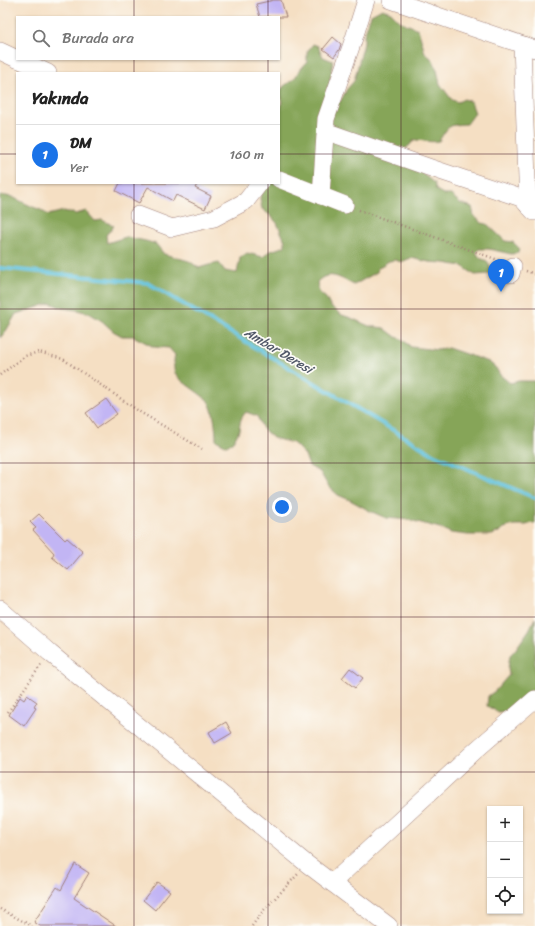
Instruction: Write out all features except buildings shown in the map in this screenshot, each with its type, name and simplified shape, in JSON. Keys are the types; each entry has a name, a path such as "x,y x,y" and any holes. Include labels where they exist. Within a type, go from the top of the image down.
{"street":[{"path":"322,196 326,119 366,0"},
{"path":"391,0 528,47 532,209"},
{"path":"0,51 16,58"},
{"path":"20,60 46,72"},
{"path":"325,131 521,198 532,209"},
{"path":"280,180 345,206"},
{"path":"138,215 172,228 214,218 246,201 259,184"},
{"path":"0,609 50,653 307,864 389,926"},
{"path":"332,883 476,750 535,699"}],"path":[{"path":"345,206 512,270 535,274"},
{"path":"0,375 25,356 39,352 63,359 140,412 202,448"},
{"path":"8,712 50,653"},
{"path":"252,926 263,911 307,864"},
{"path":"0,909 32,926"}],"green space":[{"path":"382,9 391,12 399,21 418,29 425,53 432,59 437,70 440,84 452,100 458,102 464,99 471,102 475,113 467,124 452,126 447,129 439,141 433,142 414,140 404,150 424,175 434,183 436,190 445,195 451,195 460,203 472,207 474,216 482,223 487,224 505,241 513,242 519,248 518,253 511,254 489,249 479,249 476,252 480,258 487,261 492,271 489,274 475,275 462,266 411,258 401,262 395,260 389,261 378,268 377,272 354,285 336,276 326,276 317,282 319,292 326,298 330,306 342,315 369,326 384,328 396,337 402,339 411,347 438,350 448,348 489,362 496,368 500,375 510,383 519,381 535,381 535,524 514,525 504,528 492,535 468,535 451,533 440,528 410,520 386,518 338,495 328,486 320,472 309,466 305,455 293,443 273,438 263,429 257,416 246,412 241,419 237,435 227,446 216,440 212,409 207,400 176,375 174,371 175,355 169,348 154,347 133,336 122,336 89,313 62,308 51,303 16,314 0,338 0,195 12,197 41,210 48,215 64,211 76,214 86,211 95,221 102,220 114,226 106,235 107,243 126,237 146,241 156,244 164,254 189,261 199,268 219,263 225,271 237,273 240,258 247,253 263,257 268,252 285,246 285,241 277,223 262,209 260,199 261,190 266,184 280,184 280,110 282,102 280,91 294,79 307,62 307,52 313,44 318,46 323,57 333,61 330,81 335,98 340,102 347,89 354,81 364,43 364,35 371,15"},
{"path":"535,618 535,691 527,700 509,711 498,712 487,706 488,696 495,691 509,675 508,668 510,655 529,630"}],"waterway":[{"name":"Ambar Deresi","path":"0,268 148,283 433,454 535,498"}],"place":[{"name":"DM","path":"501,292"}]}
